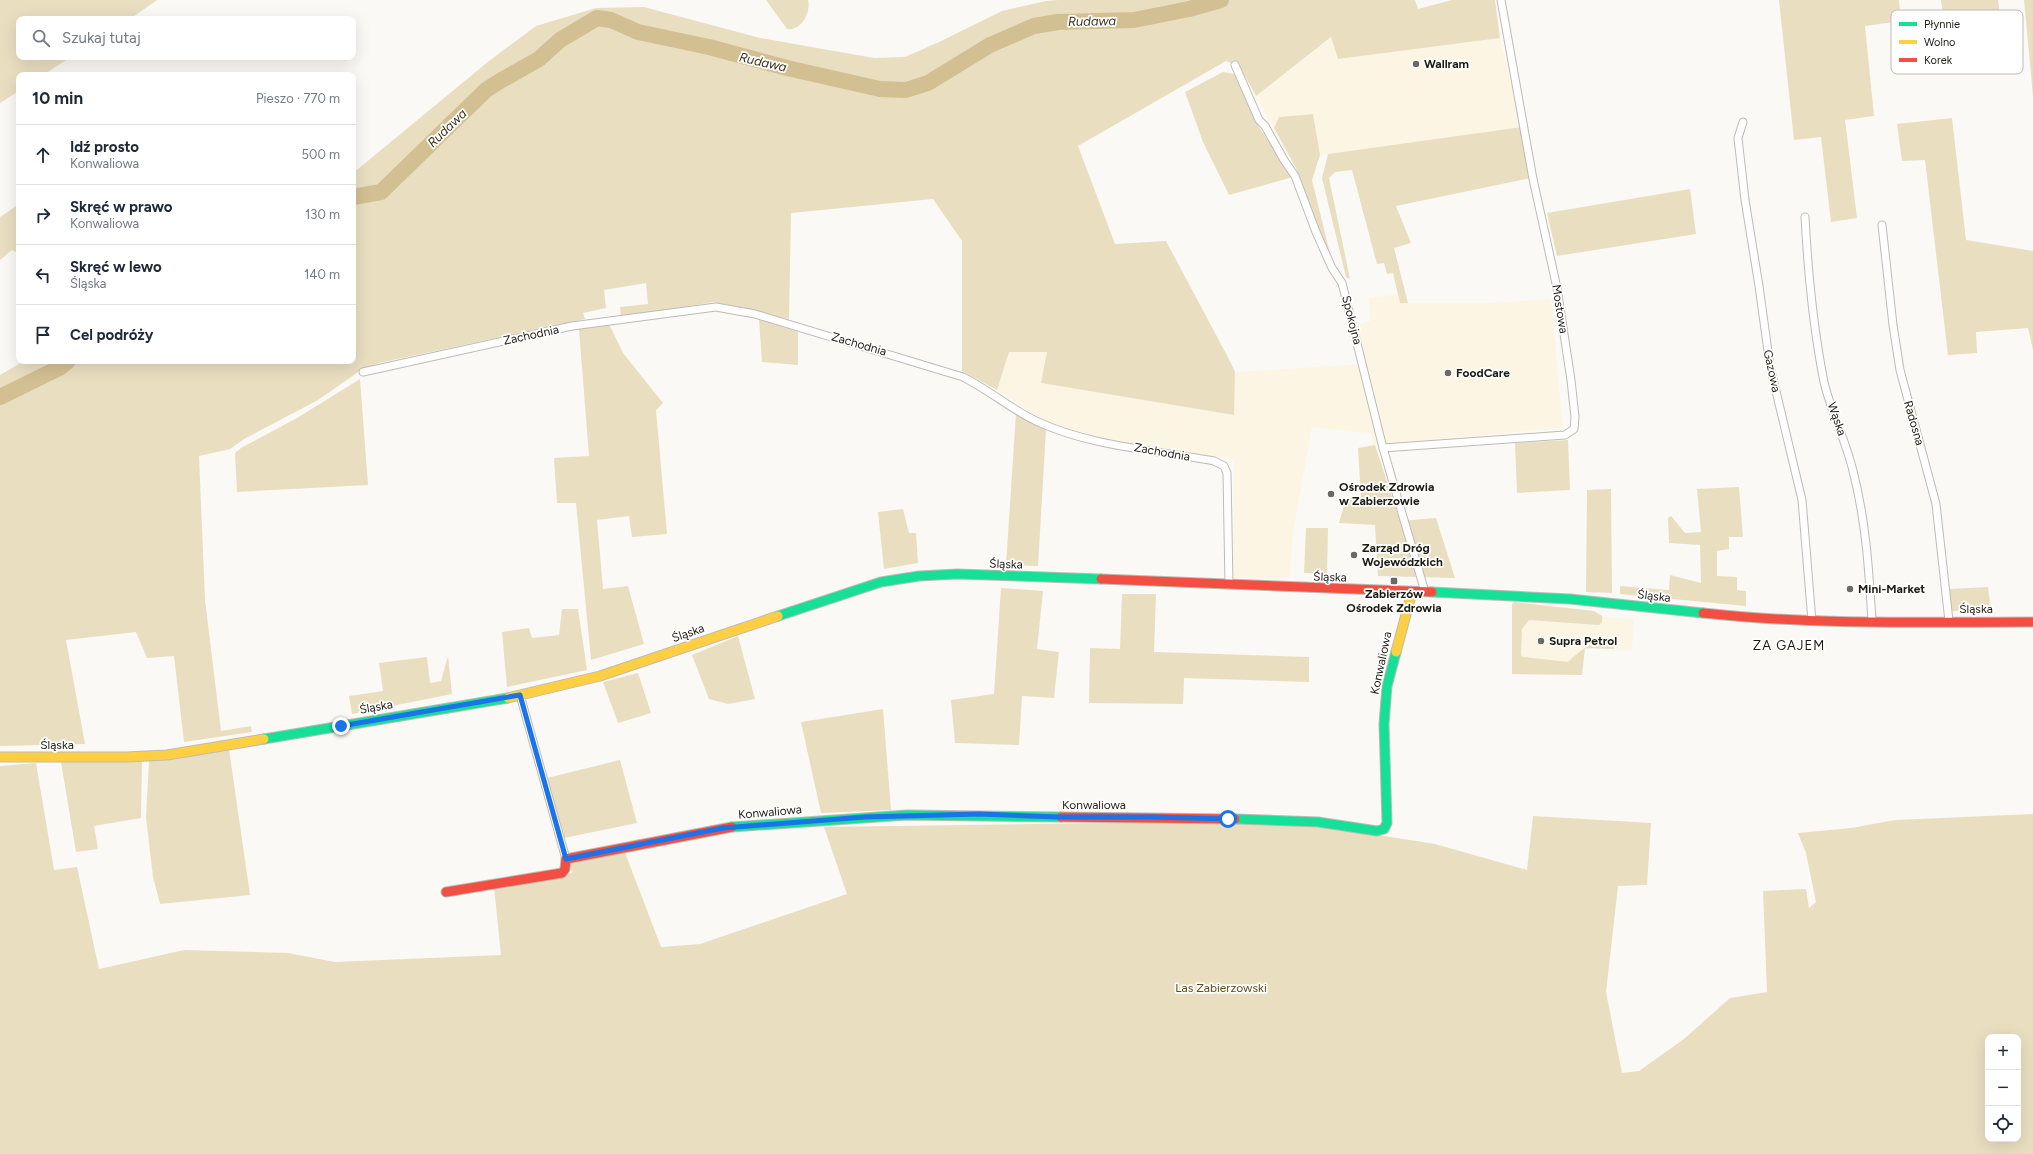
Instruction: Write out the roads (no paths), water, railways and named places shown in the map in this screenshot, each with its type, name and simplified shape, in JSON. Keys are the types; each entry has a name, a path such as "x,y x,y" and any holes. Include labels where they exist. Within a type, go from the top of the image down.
{"main road":[{"name":"Śląska","path":"0,758 167,755 520,695 600,676 882,582 919,576 957,574 1563,598 1748,618 1812,621 2033,622"},
{"name":"Konwaliowa","path":"566,859 723,828 907,815 1228,819 1318,822 1377,831 1384,829 1387,812 1384,724 1387,686 1412,592"},
{"path":"446,892 562,873 565,869 566,859"}],"street":[{"name":"Mostowa","path":"1383,448 1565,435 1574,429 1575,417 1571,380 1557,288 1531,164 1501,0"},
{"name":"Spokojna","path":"1235,65 1259,120 1265,126 1284,160 1295,176 1316,232 1332,268 1342,284 1383,448 1426,592"},
{"name":"Gazowa","path":"1743,122 1738,138 1745,200 1770,366 1802,500 1812,621"},
{"name":"Wąska","path":"1805,217 1809,284 1815,334 1825,384 1854,473 1866,535 1872,621"},
{"name":"Radosna","path":"1882,225 1893,325 1900,370 1936,504 1948,621"},
{"name":"Zachodnia","path":"363,372 572,326 716,306 755,314 963,377 985,388 1035,420 1063,432 1103,442 1208,460 1222,464 1227,473 1229,585"},
{"path":"520,695 566,859"}],"waterway":[{"name":"Rudawa","path":"356,196 381,192 486,90 539,59 560,40 597,18 611,20 638,32 709,47 787,68 880,89 906,90 928,83 990,45 1034,26 1058,22 1134,20 1189,9 1221,0"},
{"name":"Rudawa","path":"0,397 64,364"}],"place":[{"name":"Wallram","path":"1416,64"},
{"name":"FoodCare","path":"1448,373"},
{"name":"Ośrodek Zdrowia w Zabierzowie","path":"1331,494"},
{"name":"Zarząd Dróg Wojewódzkich","path":"1354,555"},
{"name":"Zabierzów Ośrodek Zdrowia","path":"1394,581"},
{"name":"Mini-Market","path":"1850,589"},
{"name":"Supra Petrol","path":"1541,641"}],"district":[{"name":"ZA GAJEM","path":"1789,645"}],"park label":[{"name":"Las Zabierzowski","path":"1221,988"}]}
